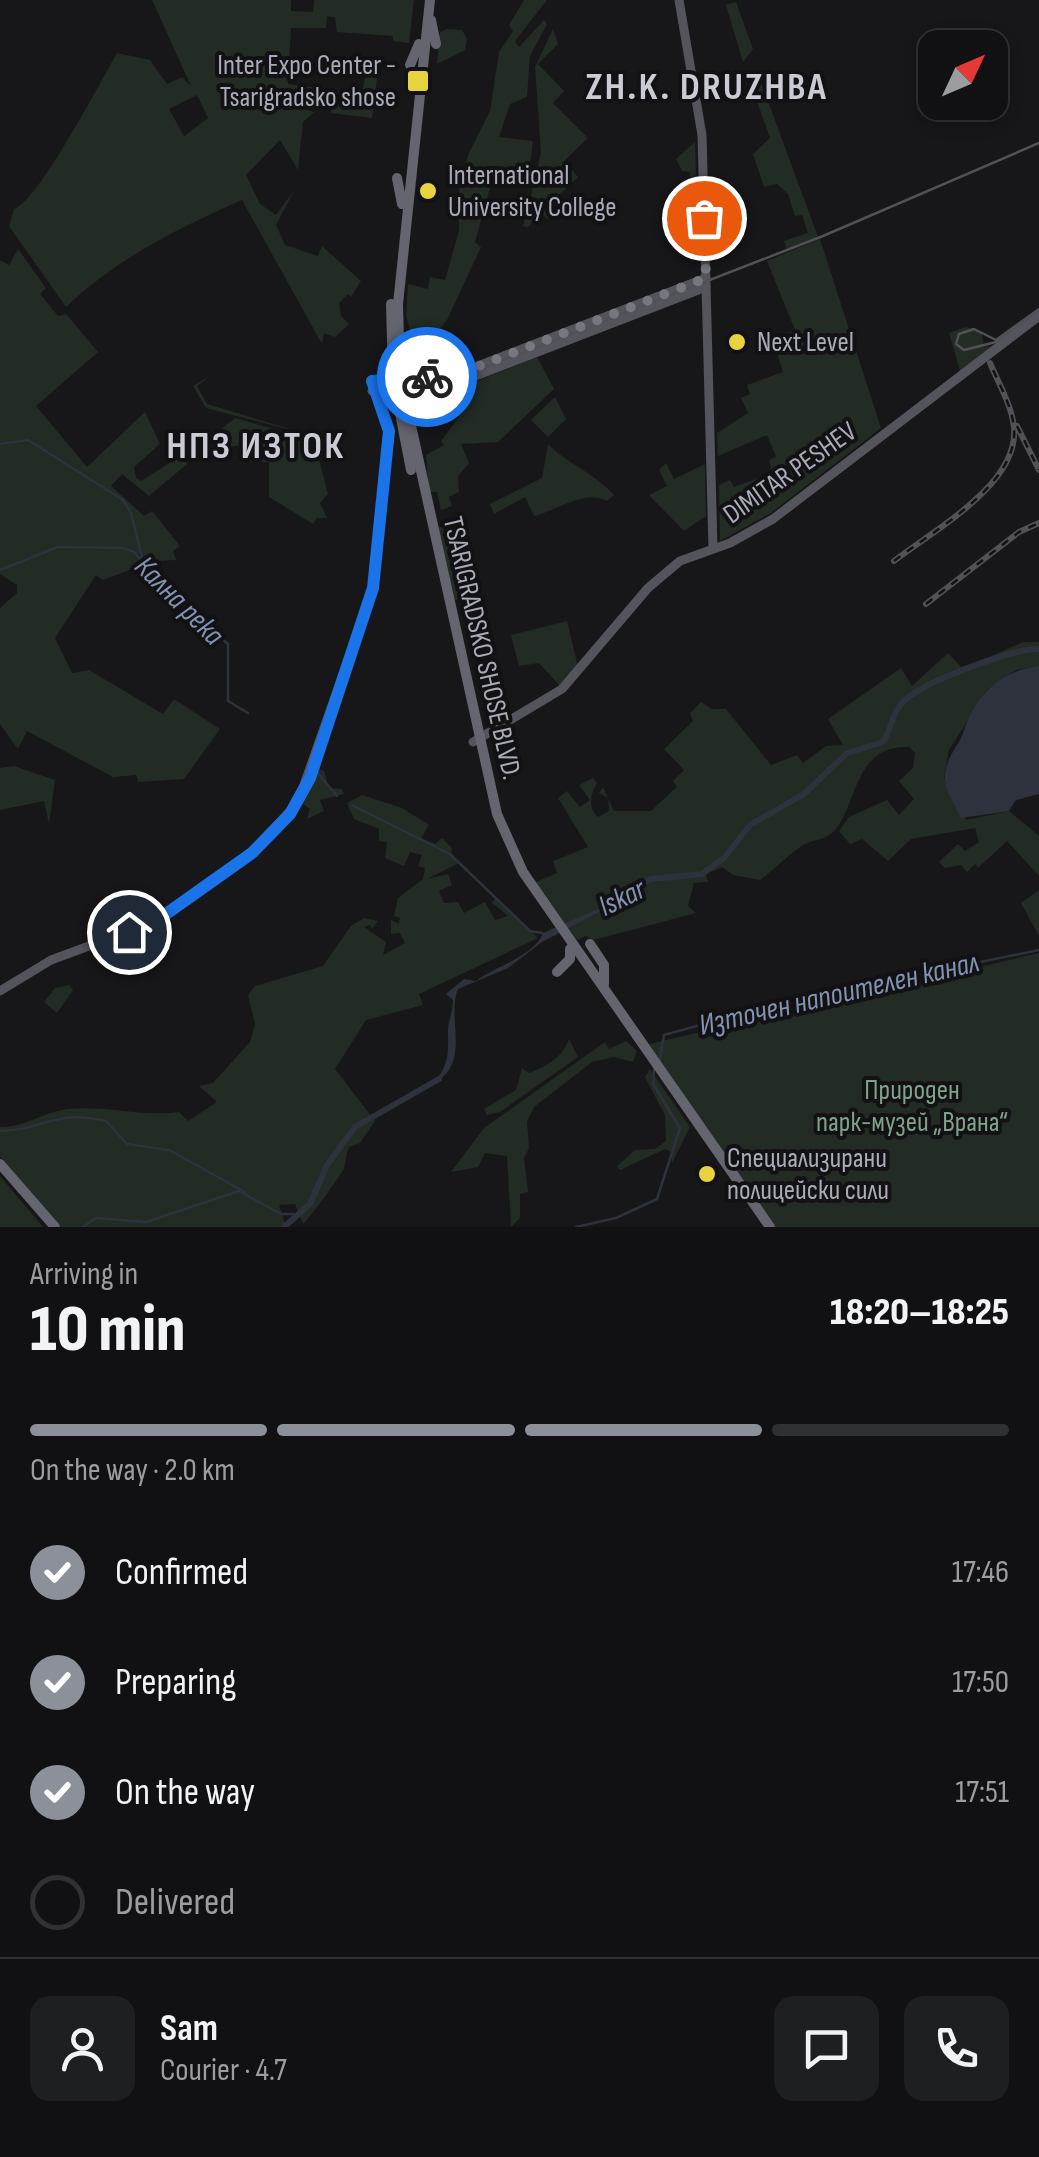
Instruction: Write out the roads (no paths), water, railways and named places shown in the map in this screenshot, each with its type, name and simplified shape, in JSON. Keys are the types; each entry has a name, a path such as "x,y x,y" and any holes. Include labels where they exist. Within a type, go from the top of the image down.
{"highway":[{"path":"428,3 436,44"},
{"name":"TSARIGRADSKO SHOSE BLVD.","path":"428,3 419,44 402,204 394,329 408,437 500,844 770,1227"},
{"name":"TSARIGRADSKO SHOSE BLVD.","path":"394,329 428,3"},
{"path":"410,65 419,44"},
{"path":"397,178 402,204"},
{"path":"557,972 567,963 568,943"},
{"path":"590,944 604,965 602,972 609,994"},
{"path":"567,963 584,964 602,972"},
{"name":"TSARIGRADSKO SHOSE BLVD.","path":"584,964 653,1061"},
{"name":"TSARIGRADSKO SHOSE BLVD.","path":"663,1074 762,1227"},
{"path":"0,1164 50,1225"},
{"path":"0,1172 50,1225"}],"main road":[{"path":"679,0 702,135 713,548"},
{"path":"372,386 464,371 706,282"},
{"path":"372,386 384,391 470,378 706,282"},
{"name":"DIMITAR PESHEV","path":"477,741 552,698 654,583 680,561 773,519 1039,316"},
{"path":"0,990 51,960 154,922 252,853 298,802 373,588 389,432 372,386"},
{"path":"380,407 384,391"}],"water":[{"path":"1039,666 1039,794 1016,800 1009,811 961,818 945,774 974,708 1001,680"},
{"path":"636,885 622,900 542,942 508,968 458,989 452,1064 434,1083 447,1058 453,1000 446,994 464,979 476,981 523,955 543,933 607,905 623,889"}],"waterway":[{"path":"0,444 28,440 123,500 131,513 143,561"},
{"name":"Кална река","path":"0,570 58,547 124,548 134,552 180,603 228,644 228,701 248,713"},
{"name":"Iskar","path":"630,889 651,879 702,874 724,858 750,825 804,794 847,753 883,742 897,709 916,692 990,660 1039,649"},
{"name":"Кална река","path":"316,771 337,796"},
{"name":"Кална река","path":"352,805 450,854 530,931 542,933"},
{"name":"Източен напоителен канал","path":"659,1064 664,1035 784,1002 1039,950"},
{"name":"Източен напоителен канал","path":"576,1227 616,1218 657,1199 680,1128 653,1084 654,1070"},
{"name":"Iskar","path":"284,1227 310,1204 327,1165 355,1127 439,1079"},
{"path":"0,1131 73,1117 106,1121 127,1144 169,1150 245,1192"},
{"path":"83,1227 96,1218 146,1222 239,1191 281,1214 293,1214"}],"tram line":[{"path":"481,369 823,236 1039,143"},
{"path":"1039,309 996,340 974,329 959,334 956,344 964,350 996,342 1039,310"}],"railway":[{"path":"894,561 971,504 1003,468 1012,449 1014,428 1008,403 990,363"},
{"path":"1017,426 1039,470"},
{"path":"926,604 1019,532 1039,523"}],"place":[{"name":"Inter Expo Center - Tsarigradsko shose","path":"418,81"},
{"name":"International University College","path":"428,191"},
{"name":"Next Level","path":"737,342"},
{"name":"Специализирани полицейски сили","path":"707,1174"}],"district":[{"name":"ZH.K. DRUZHBA","path":"707,87"},
{"name":"НПЗ ИЗТОК","path":"256,446"}],"park label":[{"name":"Природен парк-музей „Врана“","path":"912,1106"}]}
